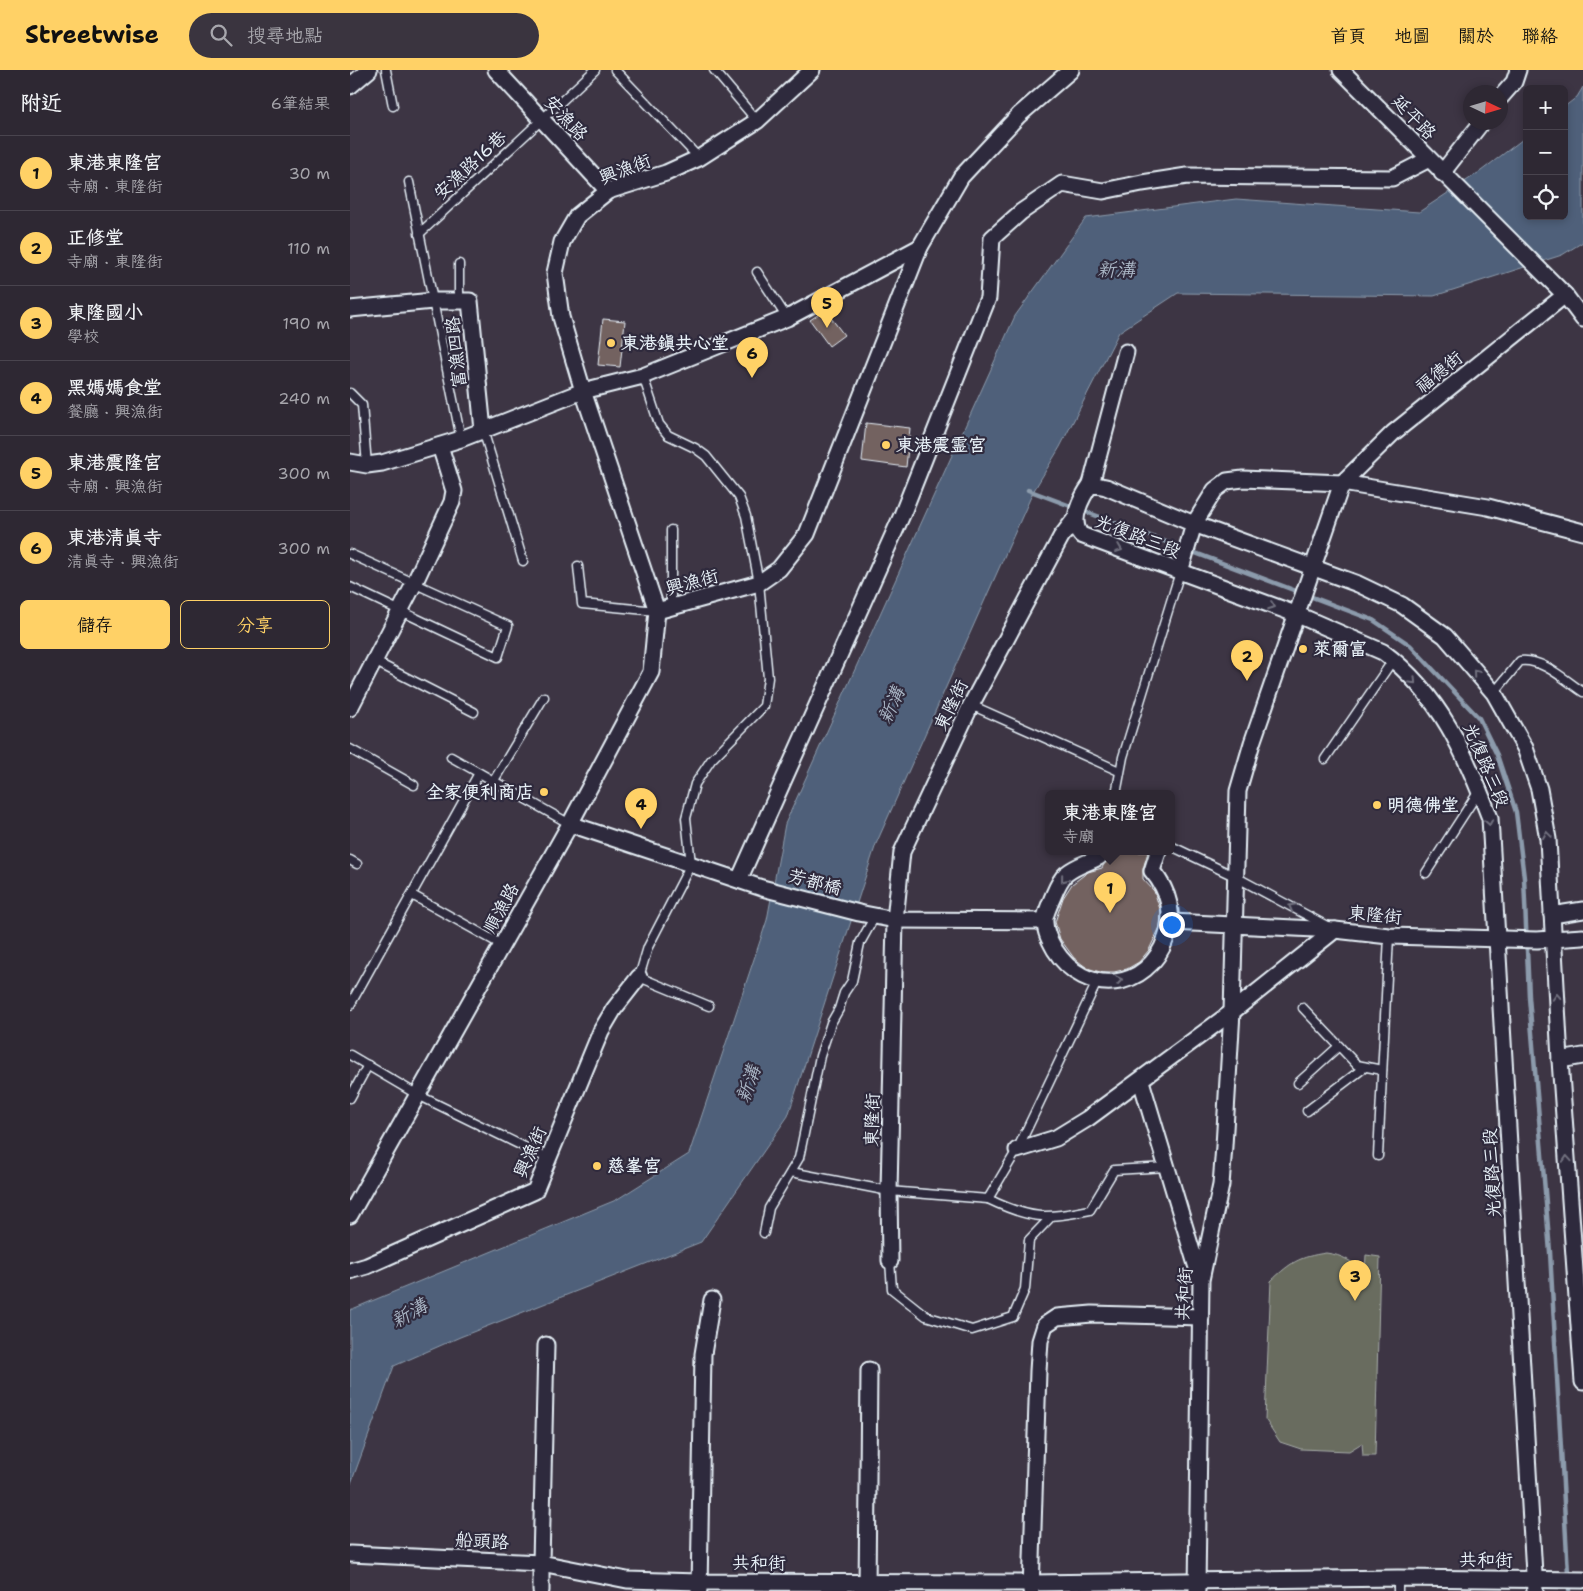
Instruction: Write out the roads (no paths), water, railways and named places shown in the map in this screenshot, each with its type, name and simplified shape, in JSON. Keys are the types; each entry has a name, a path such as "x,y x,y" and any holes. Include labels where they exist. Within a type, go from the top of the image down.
{"street":[{"path":"350,86 369,70"},
{"name":"安漁路","path":"496,70 608,191"},
{"name":"興漁街","path":"812,70 757,121 699,158 666,173 608,191 577,216 562,242 555,273 561,317 583,391 664,609 759,583 780,568 806,534 920,248 961,177 1019,115 1071,70"},
{"name":"延平路","path":"1342,70 1458,190 1565,295"},
{"path":"1508,89 1514,82 1518,70"},
{"path":"1442,173 1476,130"},
{"path":"570,824 739,880 913,488 988,298 992,238 1022,212 1062,184 1103,191 1187,176 1392,178 1429,159"},
{"path":"350,462 367,465 440,446 583,391 643,376 787,318 920,248"},
{"path":"1565,295 1583,319"},
{"name":"福德街","path":"1299,611 1342,483 1393,433 1565,295"},
{"name":"富漁四路","path":"350,309 433,301 470,301 483,430"},
{"path":"1088,488 1126,352"},
{"path":"350,708 414,584 452,502 454,491 440,446"},
{"path":"1180,572 1194,524 1215,490 1226,481 1243,479 1342,483 1488,507 1583,532"},
{"name":"光復路三段","path":"1535,1585 1490,818 1479,790 1453,730 1424,693 1383,652 1299,611 1180,572 1081,535 1076,529 1074,520 1088,488 1106,487 1311,574 1402,605 1445,636 1494,693 1525,748 1540,789 1548,839 1560,1060 1583,1382"},
{"name":"東隆街","path":"890,1261 889,1191 895,920 902,852 971,705 1061,537 1074,520"},
{"name":"順漁路","path":"350,1215 570,824 651,672 664,609"},
{"path":"1233,924 1238,791 1252,743 1299,611"},
{"path":"1100,855 1100,857 1084,862 1064,876 1054,893 1044,920 1048,939 1060,958 1076,971 1097,982 1120,982 1142,973 1161,954 1172,922 1168,900 1161,882 1152,871 1157,855"},
{"name":"芳都橋","path":"739,880 762,888 867,915 895,920"},
{"path":"1552,915 1583,910"},
{"path":"895,920 1044,920"},
{"name":"東隆街","path":"1172,922 1335,930 1389,936 1514,940 1583,937"},
{"name":"共和街","path":"1197,1586 1201,1280 1220,1185 1232,1012 1233,924"},
{"path":"1017,1150 1056,1138 1087,1120 1232,1012 1335,930"},
{"name":"興漁街","path":"350,1271 367,1266 531,1195 536,1191 601,1031 614,1009 639,977"},
{"path":"1560,1060 1583,1056"},
{"path":"1141,1081 1201,1280"},
{"path":"699,1586 703,1354 712,1300"},
{"path":"1031,1587 1038,1372 1040,1341 1045,1325 1057,1317 1092,1314 1200,1316"},
{"path":"541,1591 546,1345"},
{"path":"867,1587 869,1370"},
{"name":"船頭路","path":"350,1554 541,1563"},
{"name":"共和街","path":"541,1563 627,1580 699,1586 1535,1585 1556,1579 1583,1580"}],"lane":[{"path":"386,70 393,106"},
{"name":"安漁路16巷","path":"419,234 595,70"},
{"path":"615,70 699,158"},
{"path":"714,70 757,121"},
{"path":"409,182 461,439"},
{"path":"459,264 459,301"},
{"path":"757,272 787,318"},
{"path":"643,376 660,424 668,435 696,448 706,456 739,497 746,516 759,583 768,678 764,706 711,760 695,784 686,818 691,864 648,948 639,977 709,1006"},
{"path":"350,393 362,405 367,465"},
{"path":"483,430 523,561"},
{"path":"578,566 582,604 664,609 671,530"},
{"path":"350,554 508,626 498,656 350,587"},
{"path":"1117,790 1119,771 1180,572"},
{"path":"1325,759 1393,660"},
{"path":"1494,693 1520,661 1525,660 1537,662 1583,692"},
{"path":"374,661 474,712"},
{"path":"494,782 544,697"},
{"path":"971,705 1119,771"},
{"path":"350,748 414,785"},
{"path":"451,757 570,824"},
{"path":"350,1005 479,773"},
{"path":"1426,874 1479,790"},
{"path":"1175,848 1234,876 1335,930"},
{"path":"412,894 502,945"},
{"path":"764,1234 769,1208 799,1158 820,1056 831,1023 839,1009 844,993 852,981 867,915"},
{"path":"1378,1156 1389,936"},
{"path":"988,1199 1017,1150 1097,982"},
{"path":"1303,1008 1357,1066 1382,1070"},
{"path":"1298,1083 1339,1046"},
{"path":"350,1055 418,1095 549,1159"},
{"path":"350,1098 368,1065"},
{"path":"1307,1110 1365,1067"},
{"path":"791,1172 889,1191 988,1199 1017,1213 1050,1218 1090,1210 1114,1170 1167,1167"},
{"path":"890,1261 892,1289 902,1298 926,1316 972,1330 1012,1317 1025,1289 1029,1240 1050,1218"}],"water":[{"name":"新溝","path":"1583,87 1583,242 1562,255 1434,296 1178,293 1119,332 1060,447 1033,492 876,844 788,1116 701,1242 460,1337 394,1366 350,1486 350,1310 616,1200 689,1154 767,920 785,824 1015,316 1086,218 1236,199 1419,212 1481,171 1523,139 1523,220 1568,220 1568,104 1577,97"}],"waterway":[{"path":"1028,490 1373,620 1410,645 1479,718 1497,755 1516,812 1524,878 1529,997 1550,1252 1569,1591"}],"place":[{"name":"東港震隆宮","path":"827,328"},
{"name":"東港鎮共心堂","path":"611,343"},
{"name":"東港清真寺","path":"752,378"},
{"name":"東港震霊宮","path":"886,445"},
{"name":"萊爾富","path":"1303,649"},
{"name":"正修堂","path":"1247,681"},
{"name":"全家便利商店","path":"544,792"},
{"name":"明德佛堂","path":"1377,805"},
{"name":"黑媽媽食堂","path":"641,829"},
{"name":"東港東隆宮","path":"1110,913"},
{"name":"慈峯宮","path":"597,1166"},
{"name":"東隆國小","path":"1355,1301"}]}
